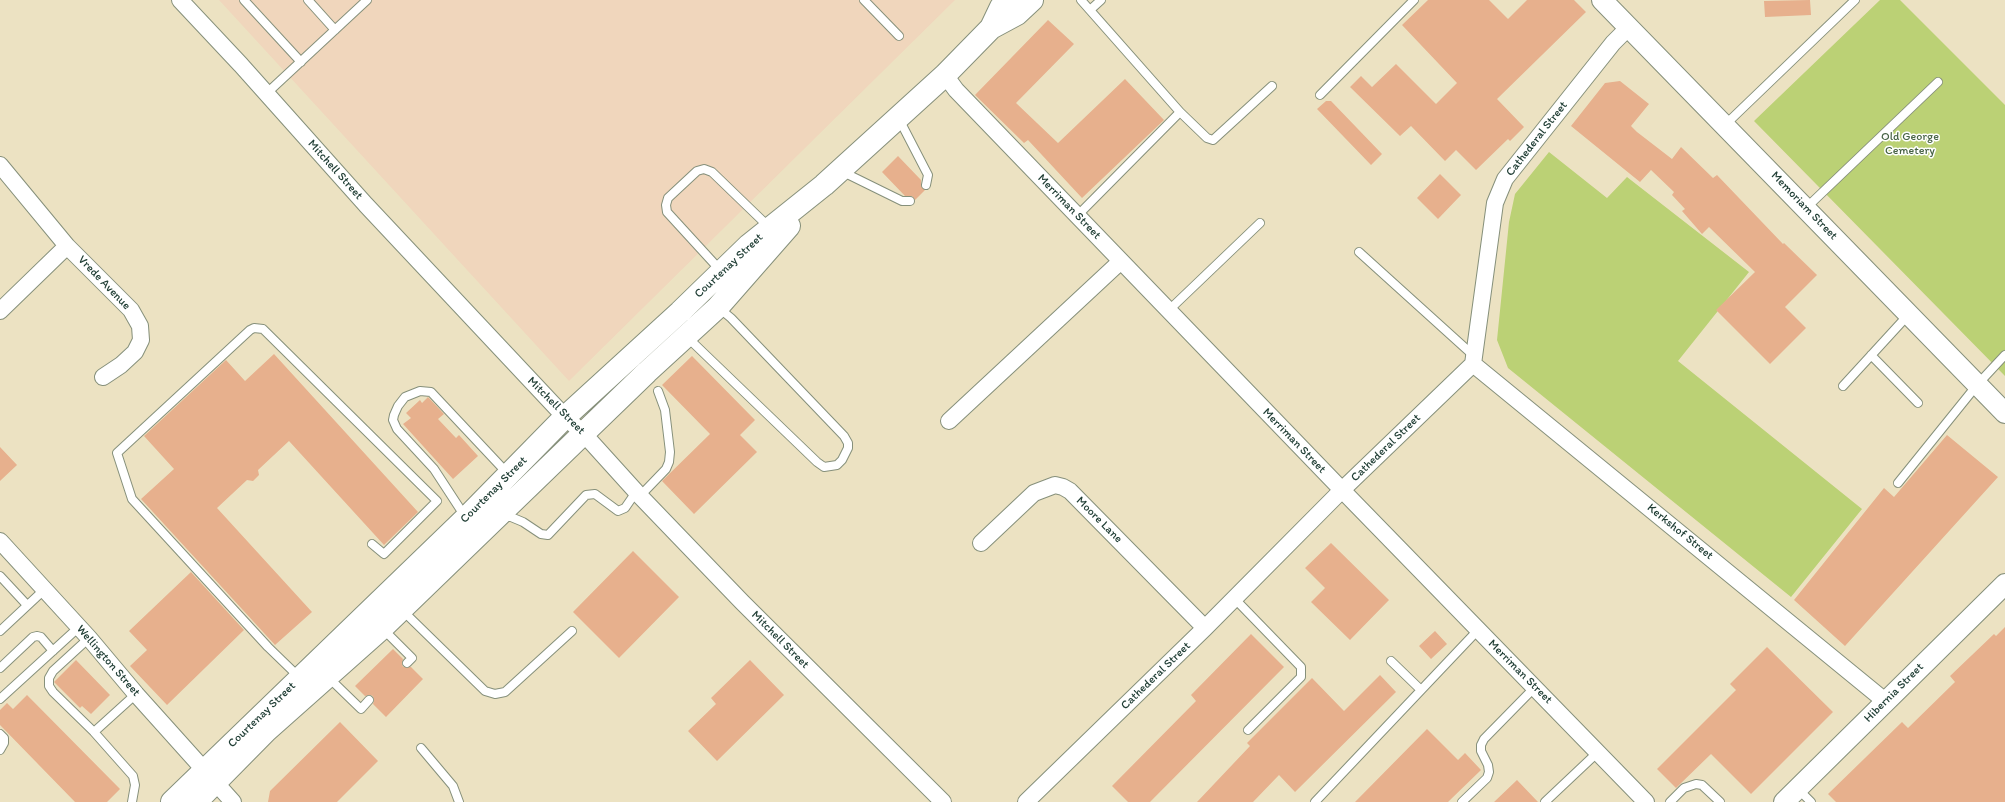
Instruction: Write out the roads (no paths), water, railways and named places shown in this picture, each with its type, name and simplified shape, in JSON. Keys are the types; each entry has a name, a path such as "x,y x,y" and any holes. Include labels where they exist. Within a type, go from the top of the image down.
{"highway":[{"name":"Courtenay Street","path":"991,28 1001,7 1008,0"},
{"name":"Courtenay Street","path":"196,802 210,776 300,678 510,475 565,417 770,228 824,185 898,118 945,75 991,28 1017,14 1032,0"},
{"name":"Courtenay Street","path":"172,802 210,776 266,730 382,628 583,433 718,307 824,185"}],"street":[{"name":"Mitchell Street","path":"180,0 267,93 366,205 565,417 583,433 638,494 742,602 943,802"},
{"name":"Memoriam Street","path":"1602,0 2005,413"},
{"name":"Cathederal Street","path":"1026,802 1205,628 1474,360 1495,203 1505,179 1613,43 1629,27"},
{"name":"Merriman Street","path":"945,75 956,90 1168,311 1646,802"},
{"name":"Vrede Avenue","path":"0,165 67,246 131,310 140,326 140,340 135,352 121,365 103,377"},
{"name":"Vrede Avenue","path":"0,311 67,246"},
{"path":"949,421 1121,261"},
{"name":"Kerkshof Street","path":"1474,360 1885,701"},
{"name":"Moore Lane","path":"981,543 1034,493 1055,485 1063,487 1070,491 1205,628"},
{"name":"Wellington Street","path":"0,542 84,632 136,694 233,802"},
{"name":"Hibernia Street","path":"1797,798 1885,701 2005,584"}],"lane":[{"path":"244,0 301,62"},
{"path":"308,0 335,30"},
{"path":"267,93 367,0"},
{"path":"864,0 899,36"},
{"path":"1081,0 1180,112 1207,138 1213,140 1272,86"},
{"path":"1090,10 1101,0"},
{"path":"1320,95 1414,0"},
{"path":"1724,125 1855,0"},
{"path":"1806,208 1938,82"},
{"path":"1077,216 1180,112"},
{"path":"898,118 928,175 926,185"},
{"path":"721,272 667,212 666,205 668,198 696,171 704,169 712,172 770,228"},
{"path":"840,170 902,201 910,201"},
{"path":"1168,311 1260,223"},
{"path":"1359,252 1474,360"},
{"path":"686,336 817,462 824,466 837,465 842,460 848,448 848,443 844,436 731,318 718,307"},
{"path":"1844,386 1909,314"},
{"path":"300,678 268,647 132,499 117,453 250,330 259,328 267,331 437,501 384,554 372,544"},
{"path":"1871,355 1918,403"},
{"path":"1898,483 1977,385 2005,355"},
{"path":"466,518 434,469 397,429 393,420 394,416 398,406 405,398 420,391 431,392 510,475"},
{"path":"497,517 512,517 523,522 541,534 548,535 586,495 595,494 618,511 625,508 666,469 669,462 670,452 665,410 658,391"},
{"path":"0,576 27,605"},
{"path":"0,631 45,589"},
{"path":"1234,598 1301,668 1301,677 1248,730"},
{"path":"401,610 485,691 495,694 505,692 572,631"},
{"path":"382,628 412,658 407,663"},
{"path":"1315,802 1478,630"},
{"path":"0,699 53,651 84,632"},
{"path":"84,632 53,671 48,682 53,692 94,732 133,776 135,785 132,802"},
{"path":"0,668 33,637 41,636 53,651"},
{"path":"1390,661 1421,690"},
{"path":"328,677 361,709 369,700"},
{"path":"1462,802 1487,778 1489,772 1488,765 1481,751 1481,745 1484,739 1535,687"},
{"path":"94,732 136,694"},
{"path":"0,734 4,738 4,743 0,750"},
{"path":"421,748 453,786 459,802"},
{"path":"1545,802 1598,752"},
{"path":"1670,802 1684,788 1696,784 1702,785 1720,802"}],"park label":[{"name":"Old George Cemetery","path":"1910,144"}]}
